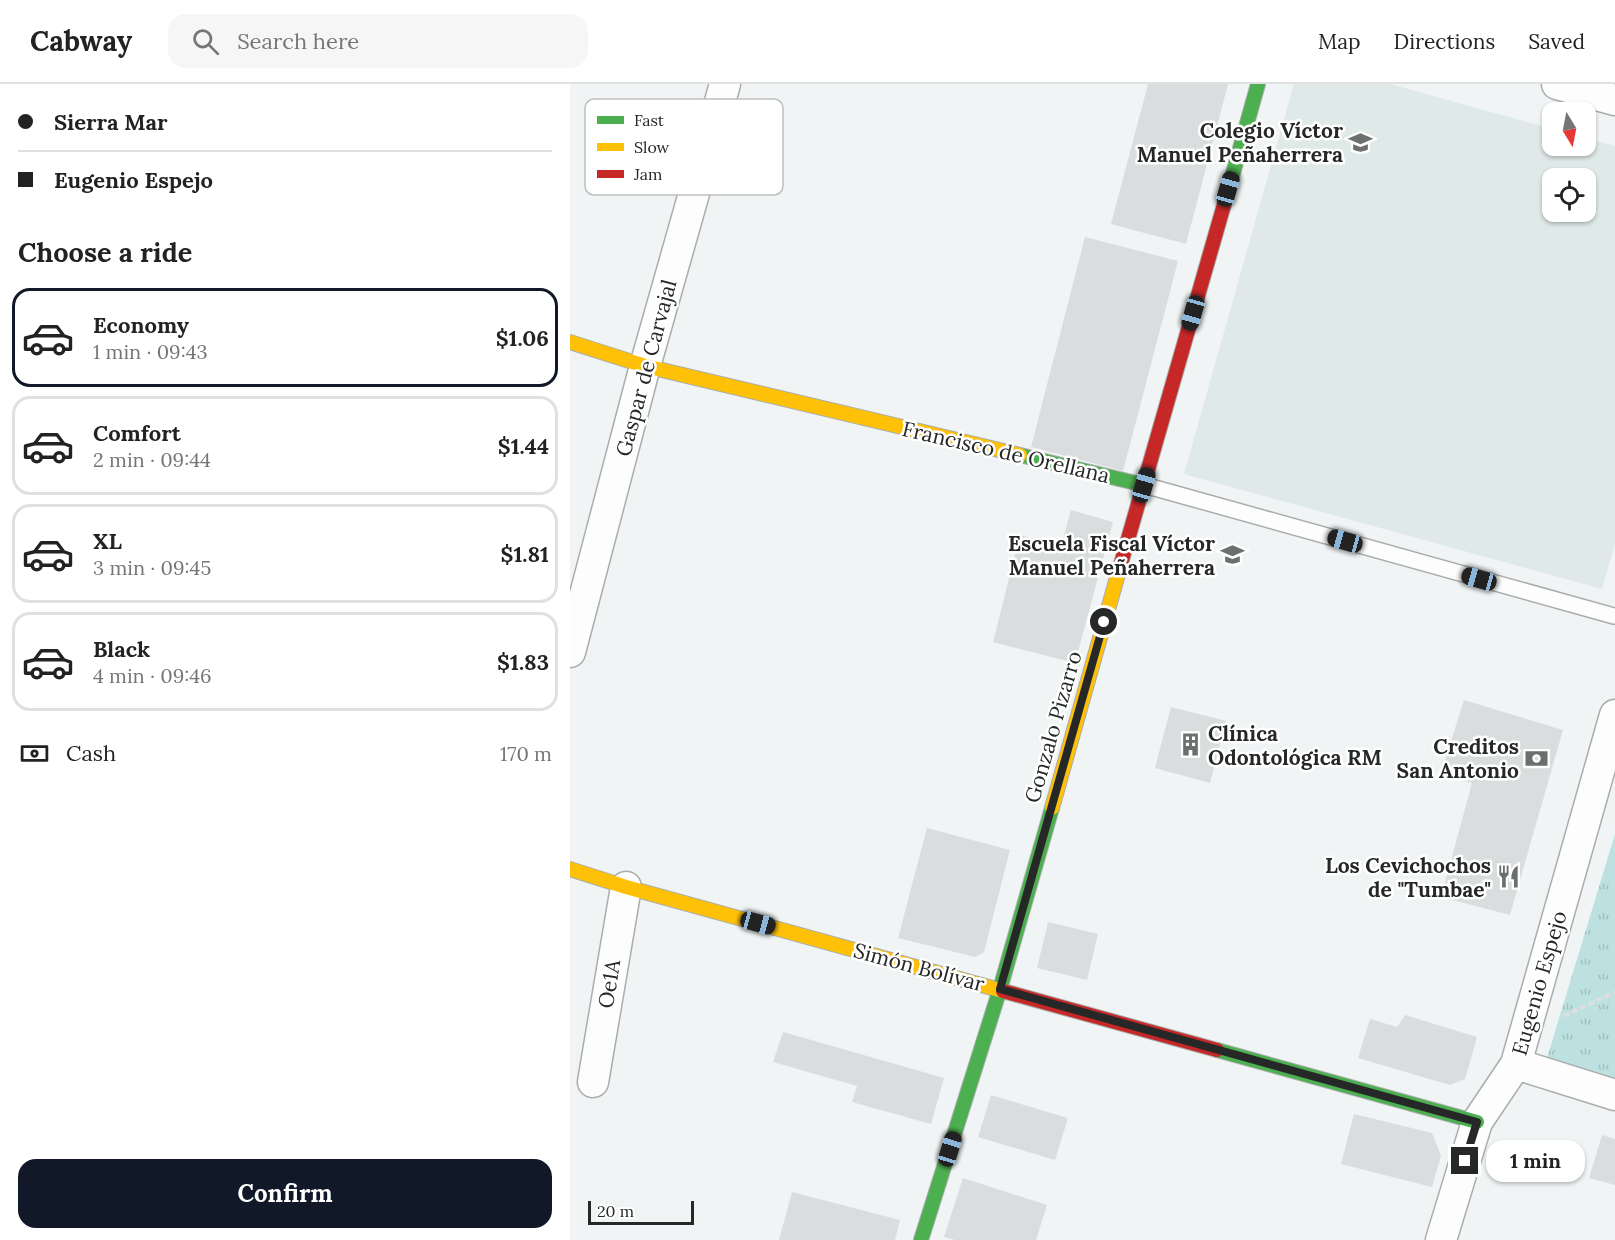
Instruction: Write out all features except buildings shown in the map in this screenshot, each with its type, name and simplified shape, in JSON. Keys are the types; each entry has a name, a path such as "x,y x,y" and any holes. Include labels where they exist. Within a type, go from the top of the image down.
{"street":[{"name":"Gaspar de Carvajal","path":"721,99 725,84"},
{"name":"Gonzalo Pizarro","path":"921,1240 1000,989 1258,84"},
{"path":"1557,84 1615,100"},
{"name":"Gaspar de Carvajal","path":"570,652 645,366 694,195"},
{"name":"Francisco de Orellana","path":"570,342 645,366 1144,485"},
{"name":"Eugenio Espejo","path":"1441,1240 1477,1122 1516,1064 1615,715"},
{"name":"Simón Bolívar","path":"570,869 626,887 1477,1122"},
{"name":"Oe1A","path":"593,1082 626,887"},
{"path":"1516,1064 1615,1095"}],"lane":[{"name":"Francisco de Orellana","path":"1144,485 1614,616"}],"path":[{"path":"1524,1034 1615,992"}],"shaded area":[{"path":"1294,84 1390,84 1542,126 1542,156 1596,156 1596,141 1615,146 1615,544 1602,589 1184,474"}],"green space":[{"path":"1615,834 1615,1078 1547,1058"}],"traffic: fast":[{"path":"1230,184 1258,84"},
{"path":"1020,455 1144,485"},
{"path":"921,1240 1000,989 1052,808"},
{"path":"1217,1050 1477,1122"}],"traffic: slow":[{"path":"570,342 645,366 1020,455"},
{"path":"1052,808 1120,567"},
{"path":"570,869 626,887 1003,991"}],"traffic: jam":[{"path":"1120,567 1230,184"},
{"path":"1003,991 1217,1050"}],"place":[{"name":"Colegio Víctor Manuel Peñaherrera","path":"1361,142"},
{"name":"Escuela Fiscal Víctor Manuel Peñaherrera","path":"1233,555"},
{"name":"Clínica Odontológica RM","path":"1190,745"},
{"name":"Creditos San Antonio","path":"1537,758"},
{"name":"Los Cevichochos de \"Tumbae\"","path":"1509,877"}],"route":[{"path":"1104,622 1000,989 1477,1122 1465,1161"}]}
